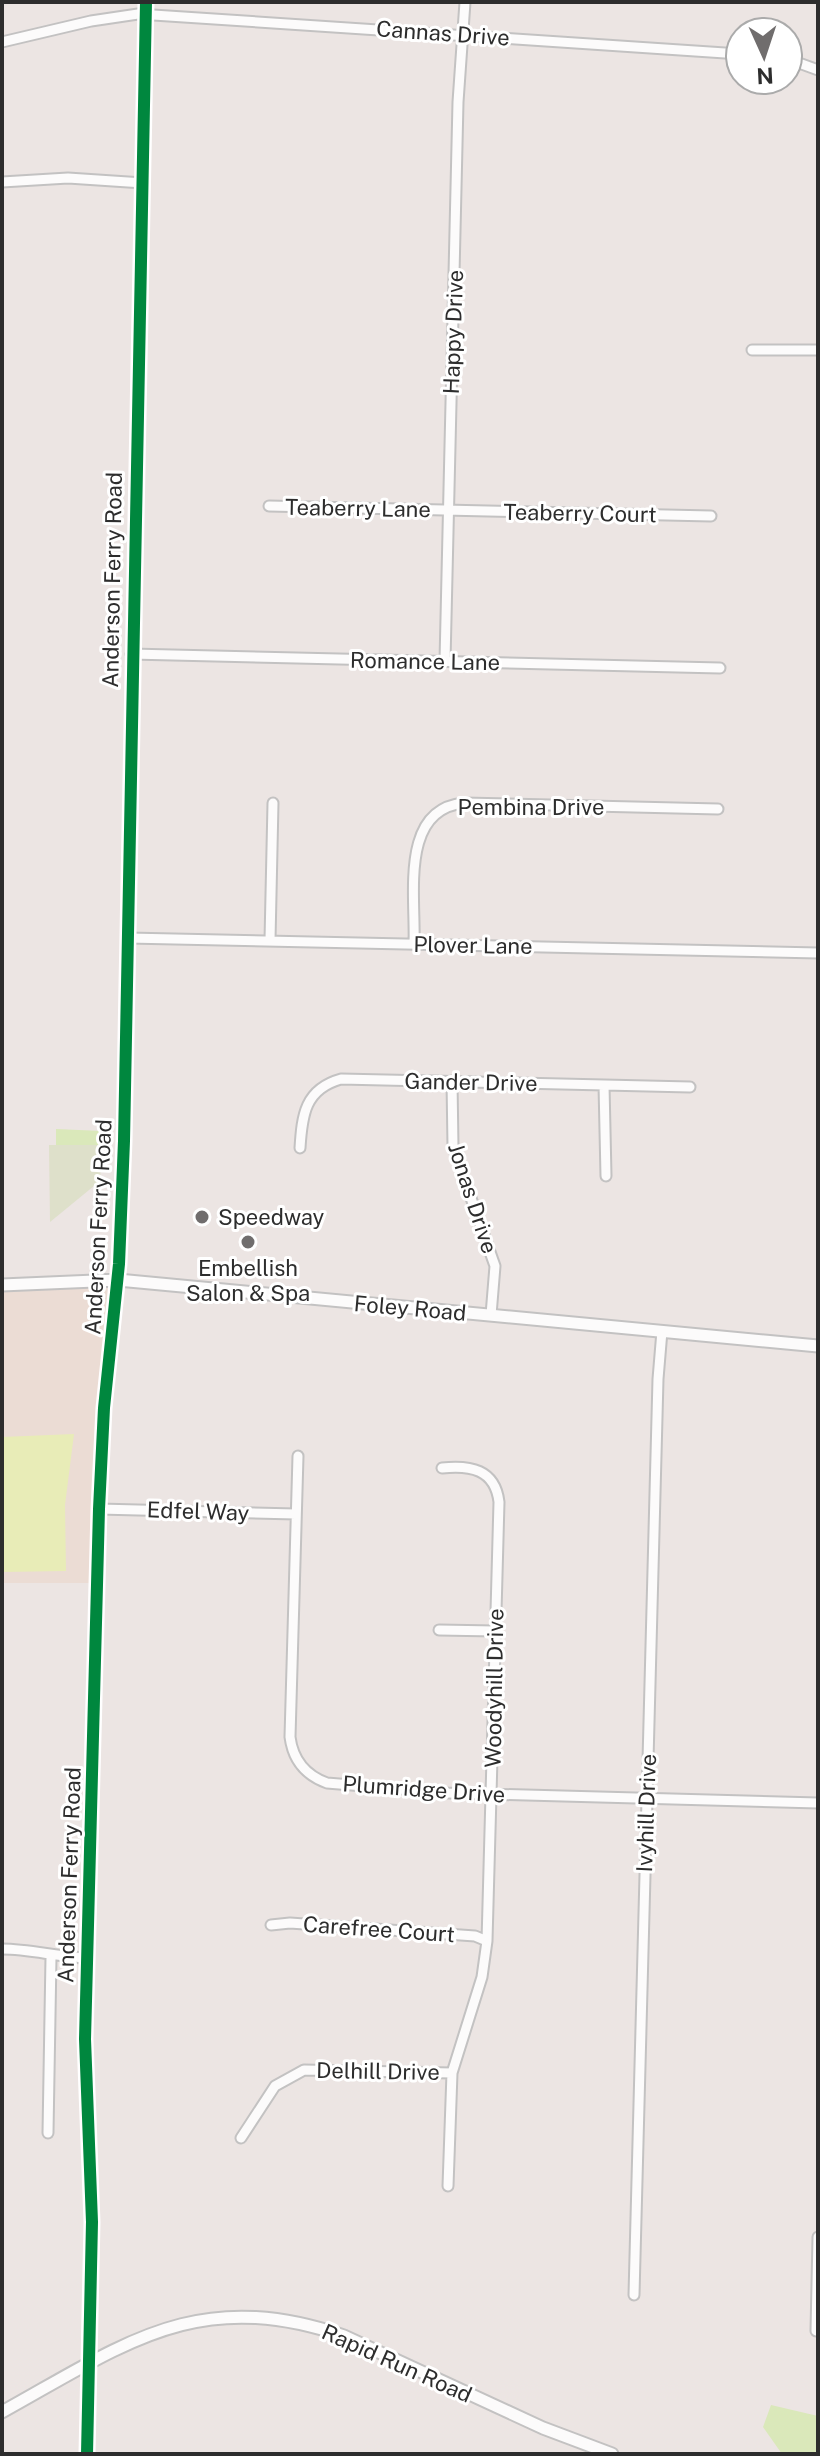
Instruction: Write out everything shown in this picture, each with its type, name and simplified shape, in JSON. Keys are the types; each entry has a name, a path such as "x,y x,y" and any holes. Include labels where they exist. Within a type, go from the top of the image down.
{"street":[{"name":"Happy Drive","path":"445,661 465,2"},
{"name":"Cannas Drive","path":"2,42 146,8 724,53"},
{"name":"Anderson Ferry Road","path":"87,2454 92,2247 85,2110 87,1958 99,1509 104,1408 118,1280 128,938 131,654 146,8"},
{"path":"2,182 68,178 143,183"},
{"path":"752,350 818,350"},
{"name":"Teaberry Lane","path":"269,506 448,510"},
{"name":"Teaberry Court","path":"448,510 711,516"},
{"name":"Romance Lane","path":"131,654 720,668"},
{"path":"270,940 273,803"},
{"name":"Pembina Drive","path":"414,944 417,844 429,818 445,807 464,803 718,809"},
{"name":"Plover Lane","path":"128,938 818,953"},
{"name":"Gander Drive","path":"300,1148 305,1108 316,1091 331,1082 349,1079 690,1087"},
{"name":"Jonas Drive","path":"452,1081 453,1147 495,1266 491,1315"},
{"path":"604,1085 606,1176"},
{"name":"Foley Road","path":"2,1285 118,1280 818,1346"},
{"name":"Ivyhill Drive","path":"634,2295 658,1379 662,1331"},
{"name":"Plumridge Drive","path":"298,1456 290,1737 297,1760 310,1774 327,1783 491,1795 818,1803"},
{"name":"Woodyhill Drive","path":"442,1468 475,1468 491,1480 497,1493 487,1941 482,1977 456,2049 452,2073 448,2186"},
{"name":"Edfel Way","path":"99,1509 296,1514"},
{"path":"439,1630 495,1631"},
{"name":"Carefree Court","path":"271,1925 290,1923 475,1936 487,1941"},
{"path":"2,1949 28,1949 51,1957 87,1958"},
{"path":"48,2133 51,1957"},
{"name":"Delhill Drive","path":"241,2138 275,2086 304,2070 452,2073"},
{"path":"816,2331 818,2237"},
{"name":"Rapid Run Road","path":"2,2412 135,2338 189,2322 235,2317 292,2322 368,2345 543,2428 612,2454"}],"shaded area":[{"path":"118,1280 97,1583 2,1583 2,1285"}],"green space":[{"path":"56,1129 102,1131 102,1145 56,1145"},
{"path":"49,1145 102,1145 100,1181 50,1222"},
{"path":"74,1434 65,1505 66,1571 2,1572 2,1437"},
{"path":"771,2405 818,2416 818,2454 782,2454 763,2427"}],"cycle path":[{"path":"87,2454 92,2222 85,2039 99,1509 104,1408 119,1264 124,1141 146,2"}],"place":[{"name":"Speedway","path":"202,1217"},
{"name":"Embellish Salon & Spa","path":"248,1242"}]}
